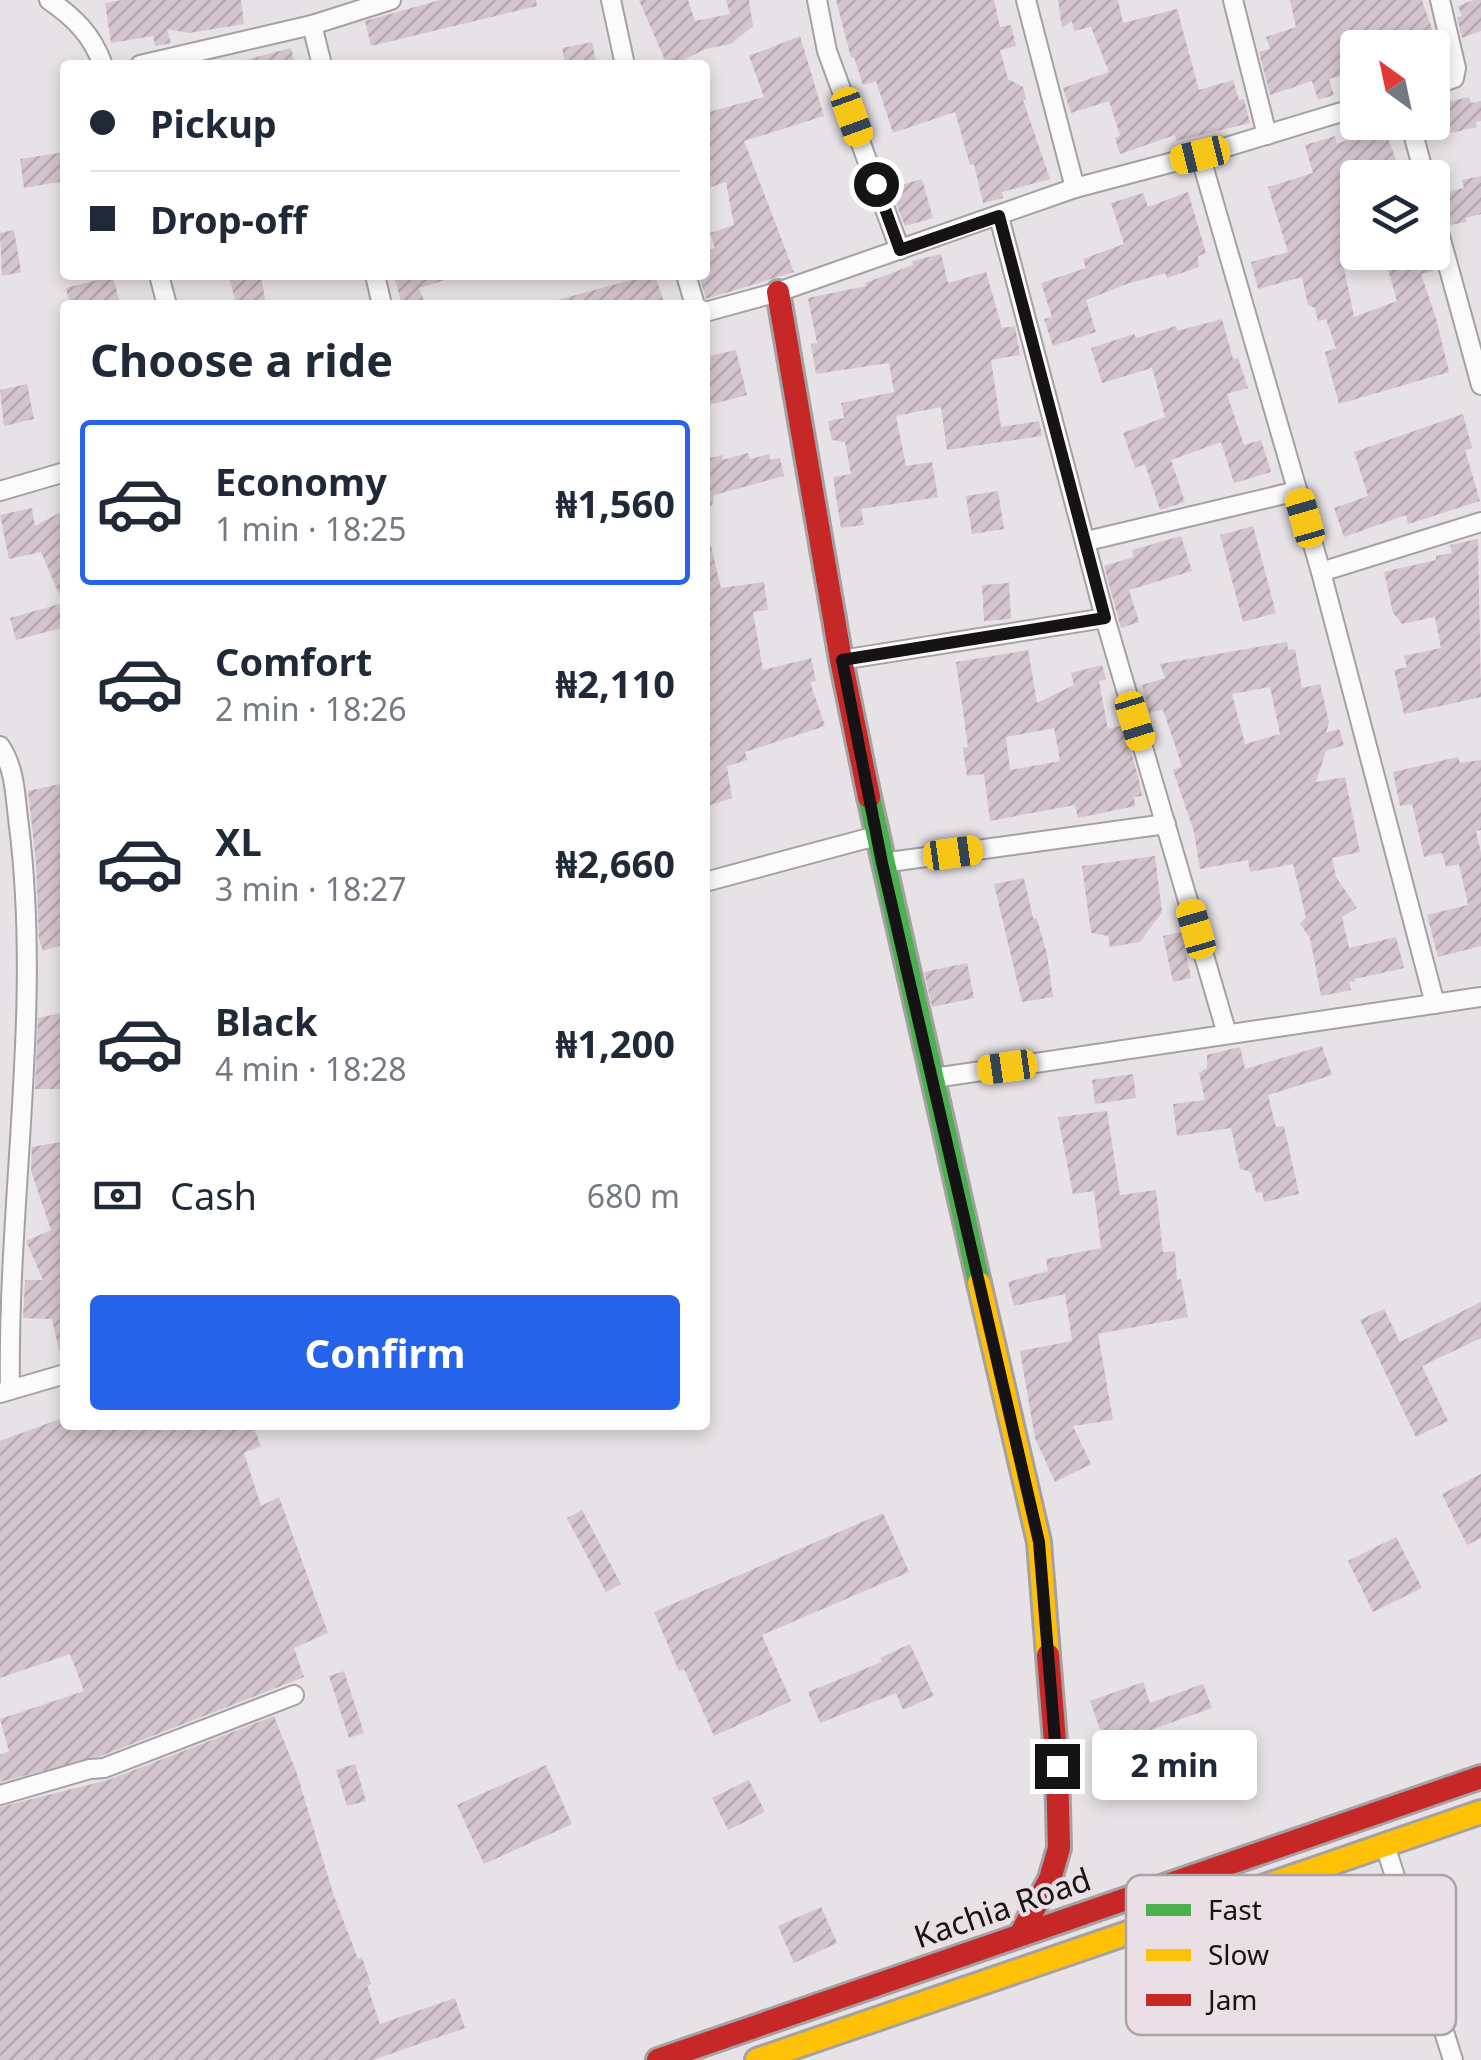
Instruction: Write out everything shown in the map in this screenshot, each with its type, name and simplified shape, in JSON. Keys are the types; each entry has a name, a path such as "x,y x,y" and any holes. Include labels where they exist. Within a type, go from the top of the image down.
{"main road":[{"path":"778,292 876,836 1039,1542 1057,1766 1059,1848 1050,1880 1020,1936"},
{"name":"Kachia Road","path":"1196,1875 1481,1776"},
{"name":"Kachia Road","path":"1297,1875 1481,1812"},
{"name":"Kachia Road","path":"658,2060 1126,1899"},
{"name":"Kachia Road","path":"757,2060 1126,1934"}],"street":[{"path":"49,0 73,16 94,42 101,60"},
{"path":"162,60 312,25 390,0"},
{"path":"610,0 624,60"},
{"path":"817,0 828,51 900,250"},
{"path":"1026,0 1075,188"},
{"path":"1233,0 1267,135"},
{"path":"1440,0 1447,30"},
{"path":"312,25 321,60"},
{"path":"1450,42 1456,68 1450,79"},
{"path":"710,311 778,292 1075,188 1340,113"},
{"path":"1200,155 1321,572 1434,1004"},
{"path":"999,216 1105,618 1228,1034"},
{"path":"1450,270 1481,385"},
{"path":"0,490 60,473"},
{"path":"1087,542 1297,490"},
{"path":"1321,572 1481,522"},
{"path":"842,660 1105,618"},
{"path":"0,746 11,766 25,879 24,1099 5,1391 60,1375"},
{"path":"882,863 1166,824"},
{"path":"710,881 876,836"},
{"path":"934,1078 1481,997"},
{"path":"0,1795 104,1768 294,1696"},
{"path":"1385,1845 1394,1875"},
{"path":"1445,2035 1453,2060"}],"building":[{"path":"241,0 244,24 189,33 167,29 171,43 155,46 153,36 111,43 105,3"},
{"path":"440,0 536,0 537,6 371,46 365,21"},
{"path":"639,0 688,0 695,21 730,14 726,0 749,0 753,26 731,44 705,49 684,60 665,60"},
{"path":"836,0 994,0 1000,27 1011,25 1016,46 1000,50 1008,79 1023,87 1023,100 1050,179 1002,192 1003,198 983,203 955,112 893,133 876,81 863,85 854,57 851,58"},
{"path":"1058,0 1118,0 1123,23 1177,9 1199,90 1233,80 1239,100 1244,99 1250,123 1176,141 1175,135 1120,154 1115,138 1120,136 1109,101 1071,113 1063,88 1109,72 1091,27 1074,31 1072,21 1062,28"},
{"path":"1290,0 1422,0 1432,30 1340,30 1340,76 1329,79 1334,95 1318,100 1312,81 1270,95 1259,52 1270,49 1266,37 1296,27"},
{"path":"1481,0 1481,31 1462,38 1458,6"},
{"path":"800,36 824,116 744,141 794,272 706,299 700,280 710,280 710,250 715,248 710,233 734,225 726,182 710,187 710,112 764,97 749,56"},
{"path":"592,42 596,60 564,60 562,48"},
{"path":"291,48 294,60 246,60"},
{"path":"1469,97 1471,103 1481,101 1481,121 1476,122 1477,127 1450,133 1450,101"},
{"path":"1335,136 1337,144 1347,140 1388,140 1396,160 1340,160 1340,270 1344,270 1354,317 1397,301 1388,270 1434,270 1421,274 1449,372 1339,404 1325,352 1336,348 1326,319 1318,321 1315,308 1308,305 1302,277 1258,289 1251,262 1288,252 1268,187 1313,173 1305,145"},
{"path":"60,153 60,182 24,188 20,159"},
{"path":"1481,176 1481,214 1450,225 1450,191 1464,188 1462,180"},
{"path":"922,179 933,218 905,226 890,188"},
{"path":"1188,192 1206,253 1198,256 1199,267 1167,278 1165,273 1127,284 1086,300 1096,332 1053,346 1044,319 1052,317 1041,283 1086,268 1083,259 1124,244 1111,203 1143,193 1148,207"},
{"path":"14,230 21,272 2,276 0,233"},
{"path":"941,254 948,283 986,272 1002,328 1015,326 1020,355 991,360 1001,427 1039,421 1042,436 947,450 941,407 896,416 906,466 932,462 938,497 861,509 864,525 841,528 833,477 851,474 845,442 832,440 828,421 844,418 841,403 894,392 889,363 816,374 811,344 817,343 808,298 866,286 865,283 913,265 912,261"},
{"path":"114,280 119,300 69,300 66,288"},
{"path":"230,280 262,280 265,300 235,300"},
{"path":"395,280 445,280 419,288 424,300 401,300"},
{"path":"631,280 657,280 663,300 558,300"},
{"path":"1222,319 1233,359 1238,358 1248,388 1227,394 1244,445 1261,440 1271,472 1234,483 1221,442 1171,460 1185,502 1160,510 1145,464 1135,468 1123,433 1165,417 1152,368 1102,383 1091,348 1134,334 1136,338 1176,326 1177,331"},
{"path":"736,350 747,395 710,405 710,356"},
{"path":"27,384 34,419 4,426 0,390"},
{"path":"1463,414 1472,448 1465,450 1480,501 1408,524 1406,515 1344,537 1334,508 1368,496 1354,452"},
{"path":"748,453 750,459 769,454 770,460 780,458 784,476 714,495 710,506 710,458 723,455 722,460"},
{"path":"998,491 1004,529 972,534 966,496"},
{"path":"32,508 35,526 60,513 60,596 41,552 9,559 0,515"},
{"path":"1253,526 1276,613 1243,622 1220,535"},
{"path":"1181,536 1192,571 1129,590 1139,622 1121,628 1104,566 1134,557 1132,550"},
{"path":"1478,539 1481,697 1404,714 1394,670 1407,667 1404,656 1441,648 1435,617 1402,624 1393,613 1384,572 1436,560 1436,556 1452,553 1450,545"},
{"path":"710,546 721,588 764,582 768,610 753,612 763,670 811,658 816,681 810,682 825,726 745,752 747,760 727,766 732,798 710,805"},
{"path":"1009,583 1011,619 984,621 982,585"},
{"path":"60,604 60,628 16,640 10,618"},
{"path":"1287,642 1288,650 1295,649 1302,688 1320,684 1329,722 1326,733 1339,729 1344,745 1326,751 1316,782 1345,777 1360,852 1332,858 1336,877 1357,908 1342,917 1349,948 1396,937 1404,968 1349,981 1351,990 1321,996 1310,938 1300,924 1306,917 1293,864 1250,872 1248,860 1200,869 1194,832 1173,770 1182,767 1163,710 1149,713 1142,685 1165,678 1160,664","holes":["1270,687 1280,734 1245,744 1232,694"]},
{"path":"1028,650 1037,703 1074,685 1071,673 1102,665 1106,679 1099,681 1108,729 1123,725 1138,776 1142,796 1134,797 1135,806 1078,818 1075,805 990,821 984,774 967,776 963,748 968,747 956,662","holes":["1054,728 1060,761 1010,770 1006,737"]},
{"path":"1458,757 1460,763 1481,760 1481,830 1476,831 1481,853 1481,946 1438,957 1427,915 1468,905 1459,864 1446,867 1442,853 1424,857 1412,804 1400,806 1393,772"},
{"path":"60,784 60,946 43,951 39,939 28,791"},
{"path":"1155,856 1162,912 1140,942 1110,947 1108,936 1091,933 1082,866"},
{"path":"1024,878 1047,954 1053,997 1022,1002 994,884"},
{"path":"1182,932 1191,978 1173,982 1163,936"},
{"path":"967,963 974,998 932,1007 924,972"},
{"path":"60,1013 60,1089 35,1089 38,1018"},
{"path":"1322,1046 1332,1075 1268,1095 1276,1127 1284,1126 1299,1194 1264,1202 1262,1192 1256,1193 1251,1172 1240,1169 1231,1128 1177,1136 1173,1104 1205,1100 1199,1073 1207,1068 1207,1055 1240,1047 1245,1069"},
{"path":"1133,1074 1136,1098 1095,1104 1092,1080"},
{"path":"1107,1111 1120,1195 1156,1190 1163,1252 1175,1251 1177,1280 1181,1279 1188,1317 1098,1334 1113,1420 1073,1426 1091,1464 1055,1482 1035,1438 1020,1351 1072,1341 1065,1294 1014,1306 1008,1282 1048,1271 1046,1259 1101,1248 1094,1191 1073,1194 1058,1117"},
{"path":"60,1142 59,1350 52,1319 23,1318 25,1280 43,1280 26,1241 51,1230 31,1171 32,1147"},
{"path":"1481,1302 1481,1338 1422,1366 1448,1421 1416,1437 1360,1320 1384,1309 1400,1342"},
{"path":"60,1419 60,1430 255,1430 261,1446 244,1453 261,1506 279,1497 328,1633 294,1648 304,1677 101,1756 0,1782 0,1755 9,1751 0,1719 84,1691 70,1654 0,1678 0,1441"},
{"path":"1481,1474 1481,1538 1467,1545 1442,1494"},
{"path":"582,1510 621,1584 606,1592 567,1518"},
{"path":"883,1513 909,1572 762,1635 791,1701 714,1736 684,1669 679,1671 654,1612"},
{"path":"1396,1537 1422,1588 1373,1612 1348,1561"},
{"path":"910,1644 934,1696 903,1710 896,1693 820,1723 808,1692 882,1662 880,1658"},
{"path":"344,1671 364,1733 349,1738 329,1676"},
{"path":"1143,1682 1150,1703 1203,1684 1212,1708 1106,1746 1090,1701"},
{"path":"274,1716 297,1774 334,1896 358,1959 362,1957 380,2024 455,1998 465,2028 373,2060 0,2060 0,1807 108,1780"},
{"path":"355,1764 366,1801 347,1806 336,1770"},
{"path":"546,1765 572,1824 484,1864 457,1805"},
{"path":"749,1780 765,1812 728,1830 712,1798"},
{"path":"821,1907 837,1943 794,1963 778,1926"}],"traffic: fast":[{"path":"869,797 979,1283"}],"traffic: slow":[{"path":"979,1283 1039,1542 1048,1655"},
{"path":"1297,1875 1481,1812"},
{"path":"757,2060 1126,1934"}],"traffic: jam":[{"path":"778,292 841,660 869,797"},
{"path":"1020,1935 1050,1879 1059,1848 1048,1655"},
{"path":"1196,1875 1481,1777"},
{"path":"658,2060 1126,1899"}],"route":[{"path":"876,184 900,250 999,216 1105,618 842,660 882,863 1039,1542 1057,1766"}]}
